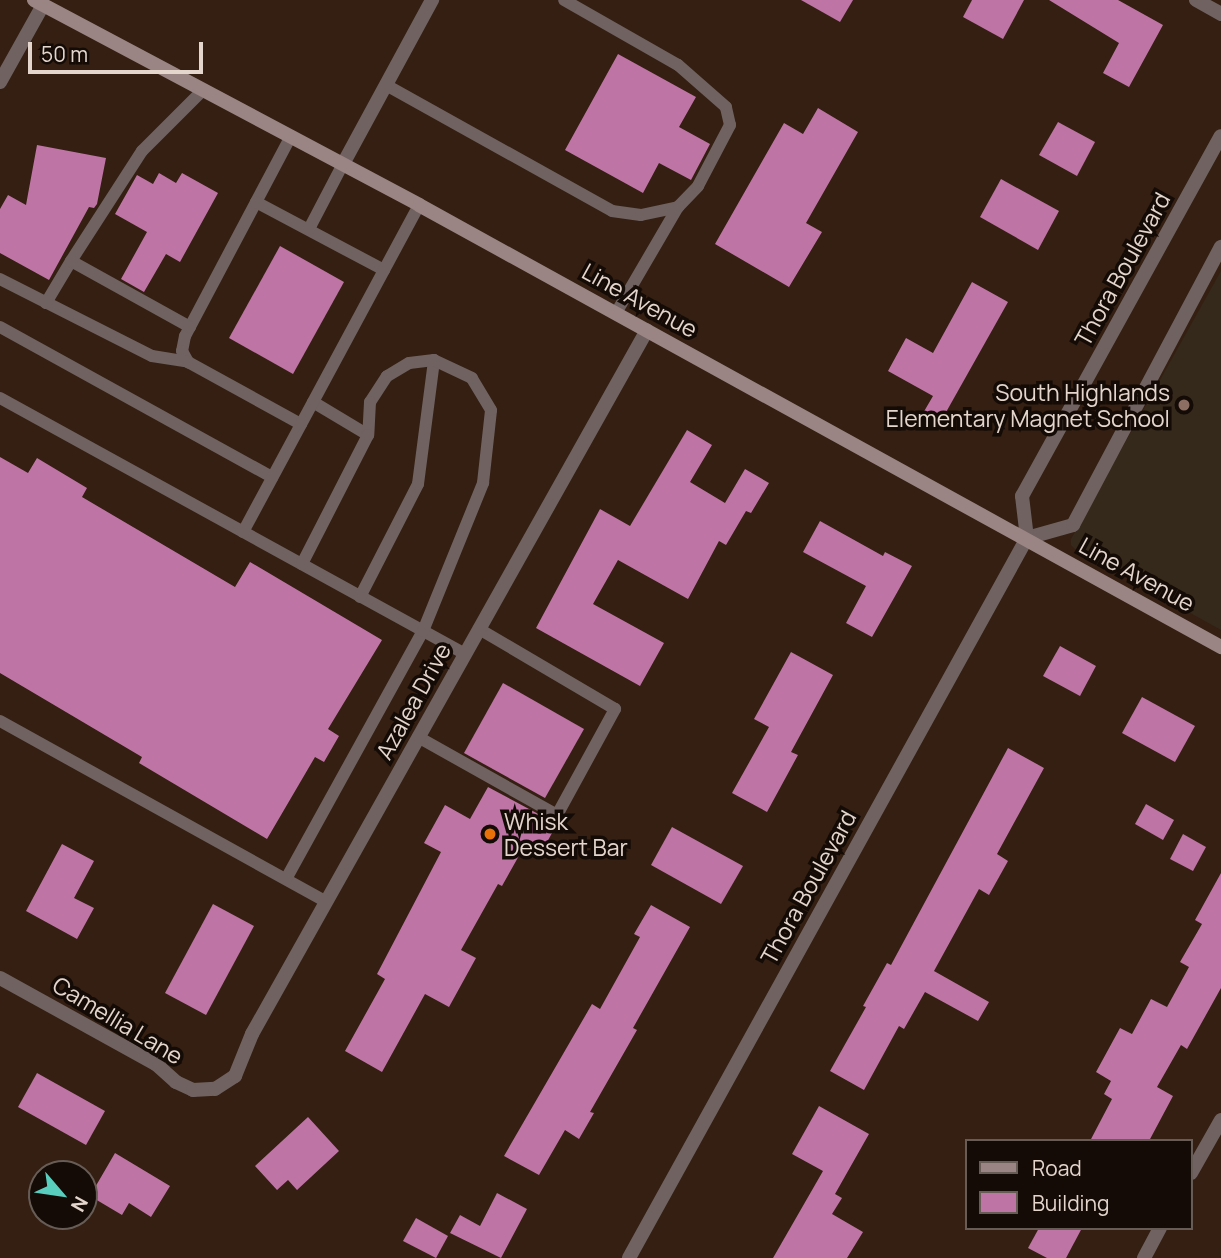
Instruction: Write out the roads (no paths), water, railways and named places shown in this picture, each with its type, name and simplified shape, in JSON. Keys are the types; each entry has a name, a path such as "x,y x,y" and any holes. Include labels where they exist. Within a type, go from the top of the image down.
{"main road":[{"name":"Line Avenue","path":"39,2 419,205 1221,647"}],"street":[{"path":"343,164 432,0"},
{"path":"1196,0 1221,14"},
{"path":"0,82 39,2"},
{"name":"Thora Boulevard","path":"629,1258 1027,538 1022,496 1221,136"},
{"path":"1027,538 1073,525 1221,247"},
{"name":"Azalea Drive","path":"215,1089 235,1076 252,1034 647,330"},
{"name":"Camellia Lane","path":"0,978 156,1064 176,1082 194,1090 215,1089"},
{"path":"1193,1169 1221,1120"},
{"path":"1144,1258 1159,1230"}],"lane":[{"path":"564,0 678,65 726,107 730,125 698,186 678,207 615,313"},
{"path":"386,85 612,211 641,215 678,207"},
{"path":"46,303 142,151 203,90"},
{"path":"188,362 182,351 190,327 291,136"},
{"path":"309,229 343,164"},
{"path":"256,202 384,270"},
{"path":"243,532 419,205"},
{"path":"71,261 190,327"},
{"path":"0,279 152,356 188,362 301,424"},
{"path":"0,327 272,477"},
{"path":"360,597 418,484 434,360"},
{"path":"286,879 423,631 482,482 491,410 472,378 434,360 409,363 387,376 370,402 368,435 302,564"},
{"path":"0,398 465,654"},
{"path":"313,402 368,435"},
{"path":"418,737 557,815 615,709 480,629"},
{"path":"0,721 326,902"}],"place":[{"name":"South Highlands Elementary Magnet School","path":"1184,405"},
{"name":"Whisk Dessert Bar","path":"490,834"}]}
